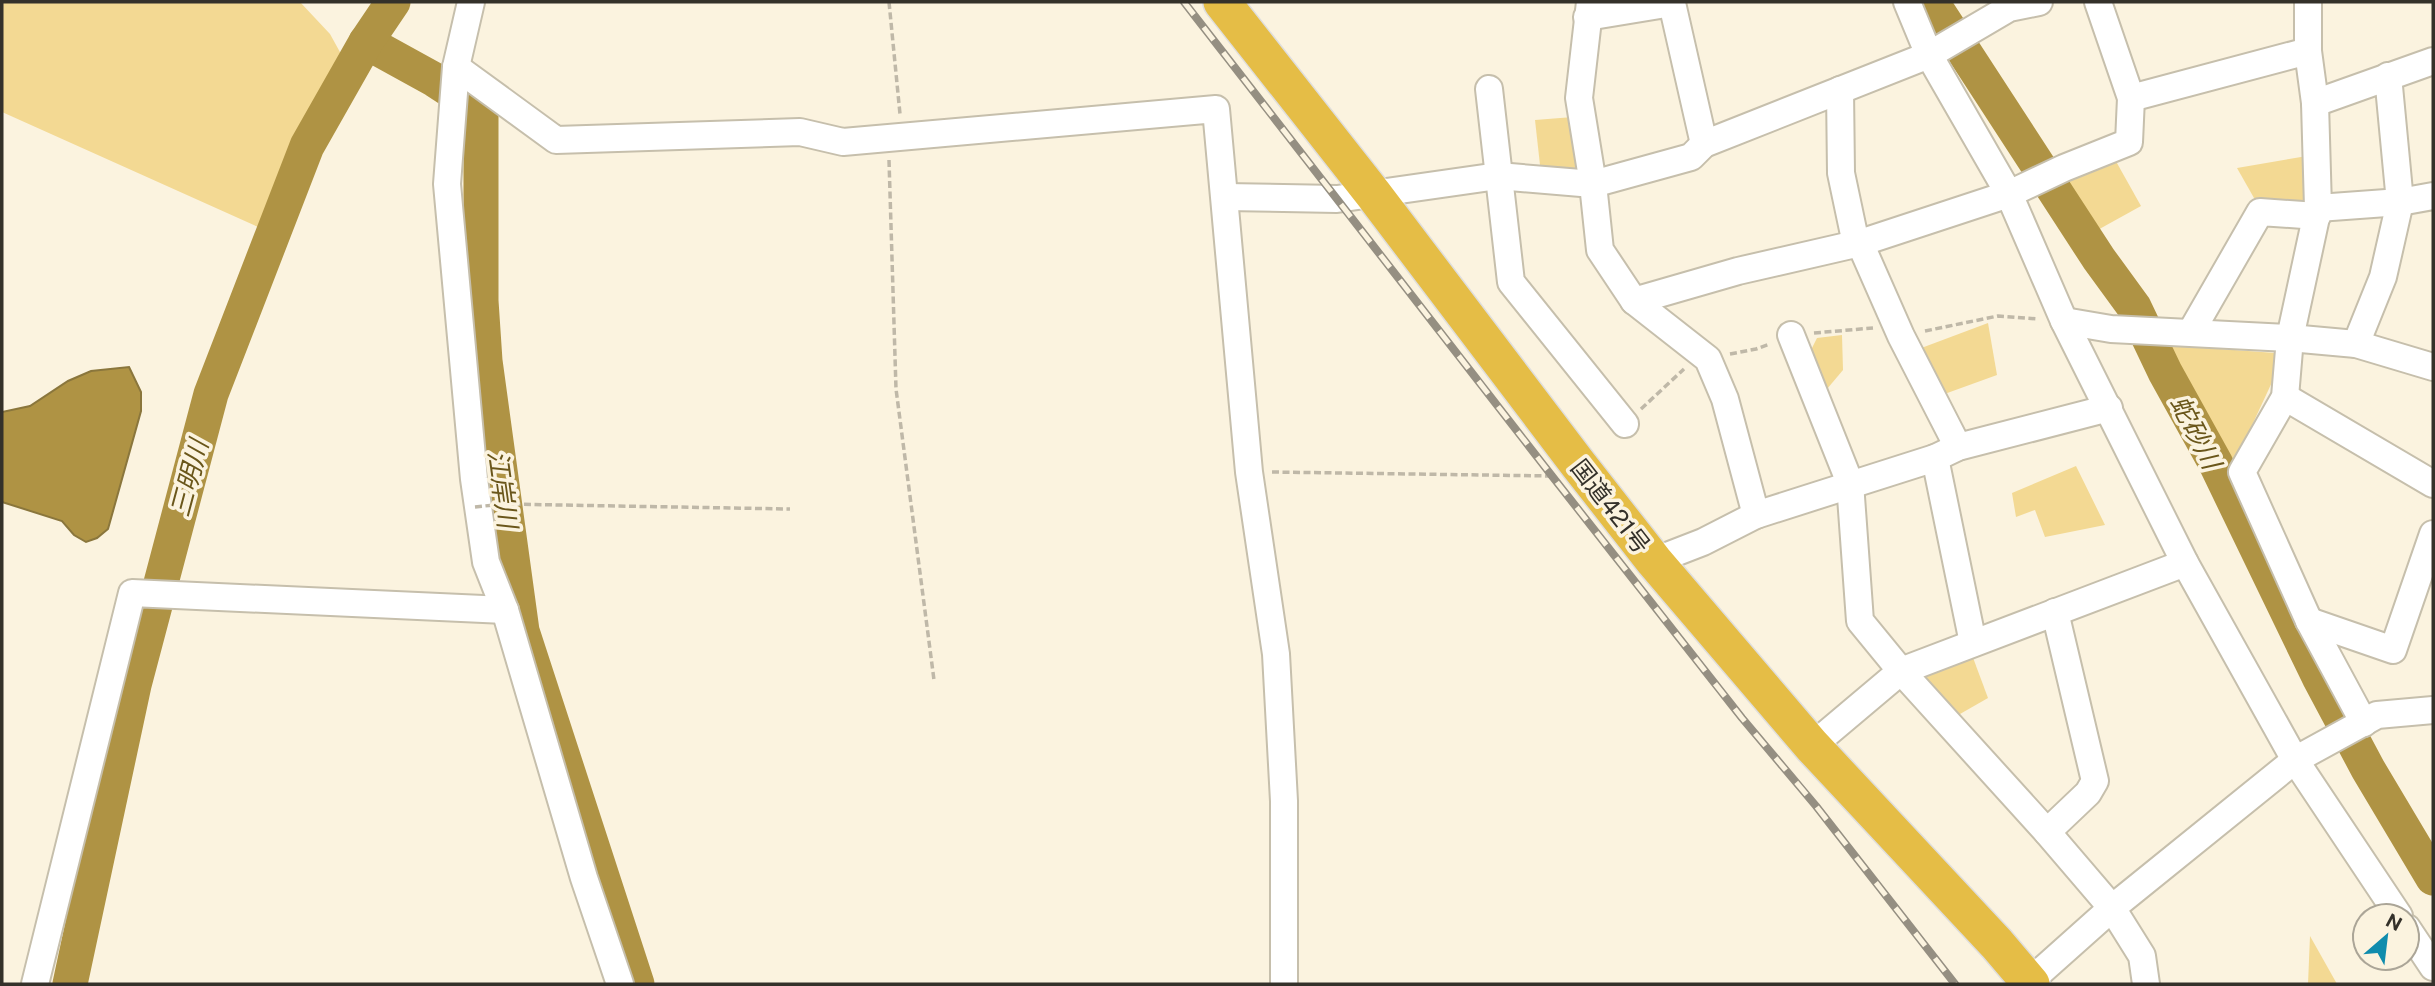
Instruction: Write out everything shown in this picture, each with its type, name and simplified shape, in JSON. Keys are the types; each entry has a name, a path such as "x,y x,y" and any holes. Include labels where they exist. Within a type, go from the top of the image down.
{"highway":[{"name":"国道421号","path":"1222,2 1374,195 1577,464 1654,561 1812,746 2030,983"}],"street":[{"path":"471,2 457,67 447,184 474,478 486,562 505,610 584,878 620,984"},
{"path":"1907,2 1929,55 2009,194 2064,321 2185,563 2295,760 2390,902"},
{"path":"1224,197 1337,199 1498,176 1594,184 1691,157 1704,144 1929,55 1977,29 2008,5 2039,2"},
{"path":"1634,301 1738,271 1858,243 2009,194 2129,142 2131,98 2098,2"},
{"path":"2308,2 2308,51 2315,103 2318,212 2290,338 2285,397 2242,472 2359,726"},
{"path":"1704,144 1672,3 1588,10 1579,98 1594,184 1600,250 1634,301 1709,359 1725,399 1756,514"},
{"path":"2131,98 2308,51"},
{"path":"2315,103 2433,61"},
{"path":"457,67 556,140 800,132 843,142 1216,109 1249,472 1276,654 1284,801 1284,984"},
{"path":"2356,344 2383,278 2400,202 2388,76"},
{"path":"1489,89 1511,282 1625,424"},
{"path":"1840,90 1841,173 1858,243 1901,335 1947,452 1973,643"},
{"path":"2191,332 2260,212 2318,212 2433,196"},
{"path":"2064,321 2111,329 2356,344 2433,367"},
{"path":"1791,335 1850,483 1860,621 1901,671 2112,908 2142,956 2147,984"},
{"path":"2285,397 2433,484"},
{"path":"1654,561 1703,542 1756,514 1947,452 2109,408"},
{"path":"2309,621 2393,649 2433,534"},
{"path":"1812,746 1901,671 2185,563"},
{"path":"35,984 132,593 505,610"},
{"path":"2047,832 2088,793 2095,781 2055,612"},
{"path":"2030,983 2112,908 2295,760 2377,715 2433,710"},
{"path":"2421,949 2433,967"}],"path":[{"path":"889,2 895,138 896,389 934,680"},
{"path":"1249,472 1552,476"},
{"path":"475,507 503,504 790,509"}],"shaded area":[{"path":"2,2 300,2 330,34 346,63 300,145 267,231 2,112"},
{"path":"1573,117 1582,167 1571,177 1541,174 1535,120"},
{"path":"2113,156 2141,206 2094,232 2066,182"},
{"path":"2307,156 2307,203 2258,205 2237,168"},
{"path":"1988,323 1997,375 1939,396 1916,350"},
{"path":"1842,335 1843,370 1827,389 1811,350 1817,338"},
{"path":"2166,345 2275,353 2280,365 2234,464"},
{"path":"129,367 141,392 141,411 108,529 97,538 86,542 74,535 62,521 2,502 2,412 30,406 68,381 91,371"},
{"path":"2076,466 2105,525 2045,537 2035,510 2016,517 2012,493"},
{"path":"1972,655 1988,698 1953,718 1923,685 1926,672"},
{"path":"2310,936 2337,984 2308,984"}],"waterway":[{"name":"三明川","path":"70,984 134,685 211,394 307,146 366,42 393,2"},
{"name":"蛇砂川","path":"1935,2 1937,10 2099,259 2134,307 2165,372 2216,464 2319,677 2368,769 2433,878"},
{"name":"江岸川","path":"366,42 435,80 481,110 481,301 485,361 522,631 637,984"}],"railway":[{"path":"1184,2 1742,718 1816,806 1955,984"}]}
